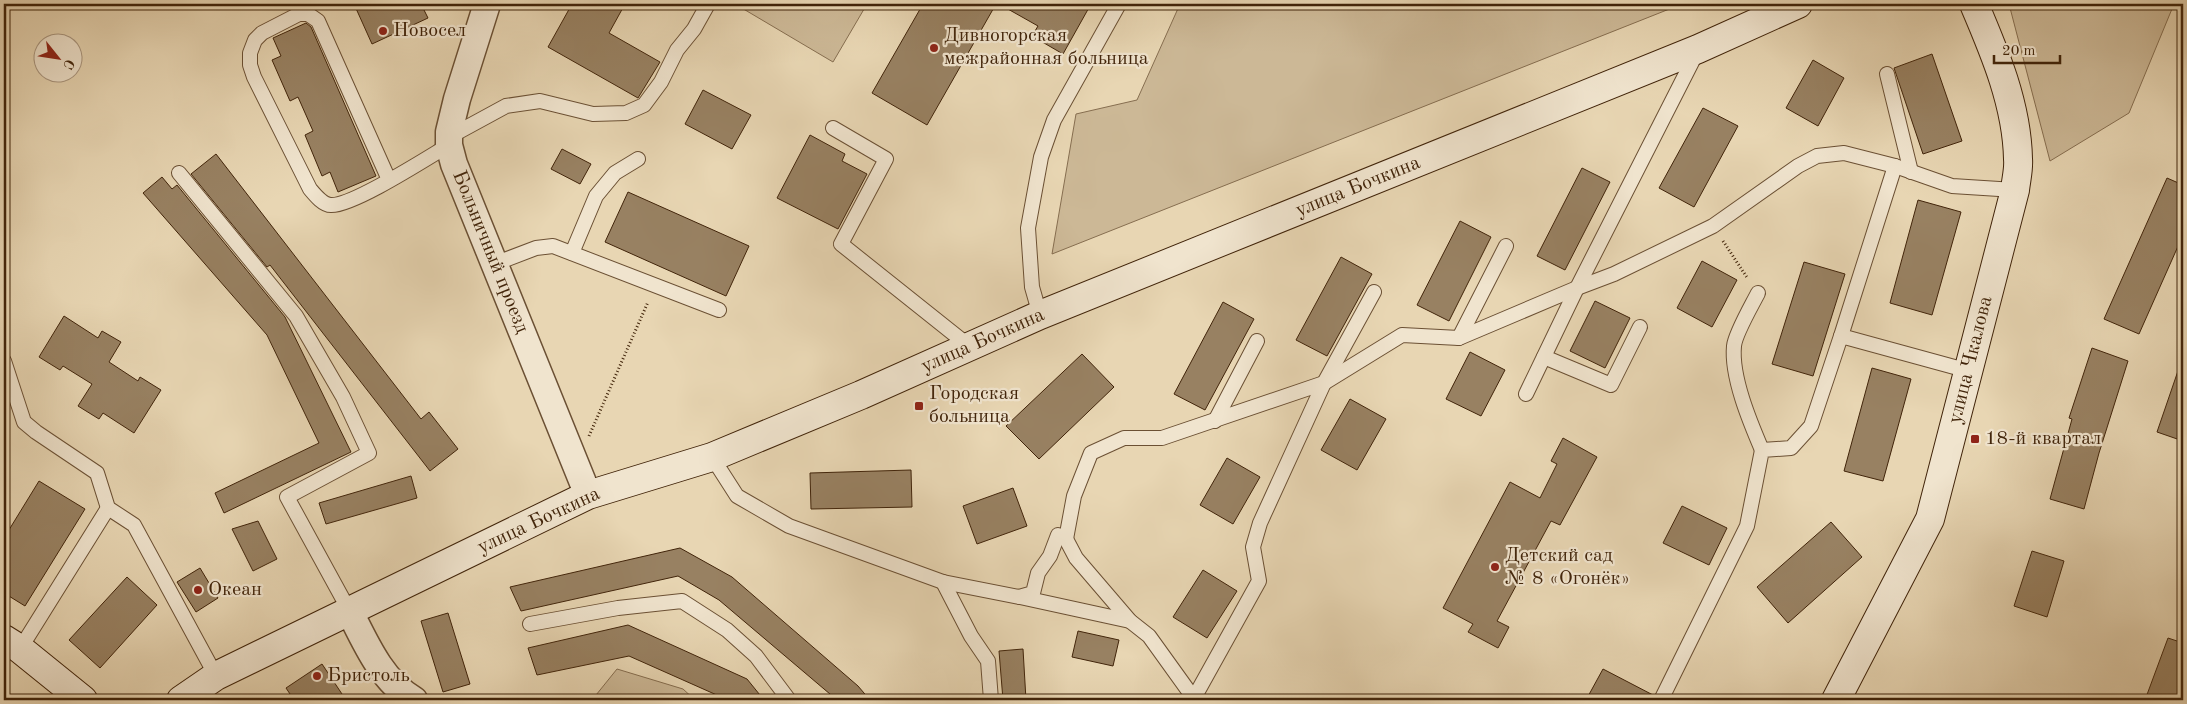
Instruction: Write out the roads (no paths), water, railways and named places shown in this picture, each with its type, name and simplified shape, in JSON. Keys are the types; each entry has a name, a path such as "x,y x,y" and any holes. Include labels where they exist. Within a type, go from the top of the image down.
{"main road":[{"name":"улица Бочкина","path":"181,700 216,676 588,495 712,458 861,395 1040,315 1698,49 1798,4"},
{"name":"улица Чкалова","path":"1836,700 1930,519 2015,190 2018,160 2014,117 1996,58 1974,4"},
{"path":"12,644 83,700"}],"street":[{"name":"Больничный проезд","path":"487,4 457,99 449,141 454,164 588,495"},
{"path":"350,612 369,652 401,697"}],"lane":[{"path":"389,180 318,21 308,14 299,14 262,33 255,40 250,53 250,65 254,77 310,189 316,197 329,205 344,203 389,180 506,106 540,101 592,114 626,113 644,105 661,82 677,50 694,29 708,4"},
{"path":"1040,315 1032,287 1028,228 1041,157 1054,120 1119,4"},
{"path":"1526,394 1577,288 1698,49"},
{"path":"1887,74 1911,172"},
{"path":"833,128 886,158 841,244 969,346"},
{"path":"1066,539 1074,496 1091,453 1124,438 1162,438 1324,383 1402,335 1459,338 1614,274 1713,226 1798,166 1818,156 1844,153 1895,166 1952,186 2015,190"},
{"path":"572,253 596,196 615,173 638,159"},
{"path":"1762,450 1790,448 1811,426 1895,166"},
{"path":"179,173 296,316 343,397 370,453 287,497 350,612"},
{"path":"494,264 536,248 553,246 719,310"},
{"path":"1459,338 1506,246"},
{"path":"1019,597 1033,594 1038,573 1050,556 1058,535 1066,539 1076,558 1130,621 1149,636 1194,699 1259,581 1254,547 1260,523 1324,383 1374,292"},
{"path":"1660,700 1747,526 1762,450 1746,411 1736,368 1734,345 1758,293"},
{"path":"1544,357 1611,385 1640,327"},
{"path":"1841,336 1969,371"},
{"path":"1215,421 1257,341"},
{"path":"4,361 24,422 97,472 108,508 134,525 216,676"},
{"path":"712,458 737,496 789,526 943,582 1130,621"},
{"path":"12,644 108,508"},
{"path":"943,582 970,636 988,661 991,700"},
{"path":"530,624 618,608 682,602 727,630 756,656 790,700"}],"place":[{"name":"Новосел","path":"383,31"},
{"name":"Дивногорская межрайонная больница","path":"934,48"},
{"name":"Городская больница","path":"919,406"},
{"name":"18-й квартал","path":"1975,439"},
{"name":"Детский сад № 8 «Огонёк»","path":"1495,567"},
{"name":"Океан","path":"198,590"},
{"name":"Бристоль","path":"317,676"}]}
